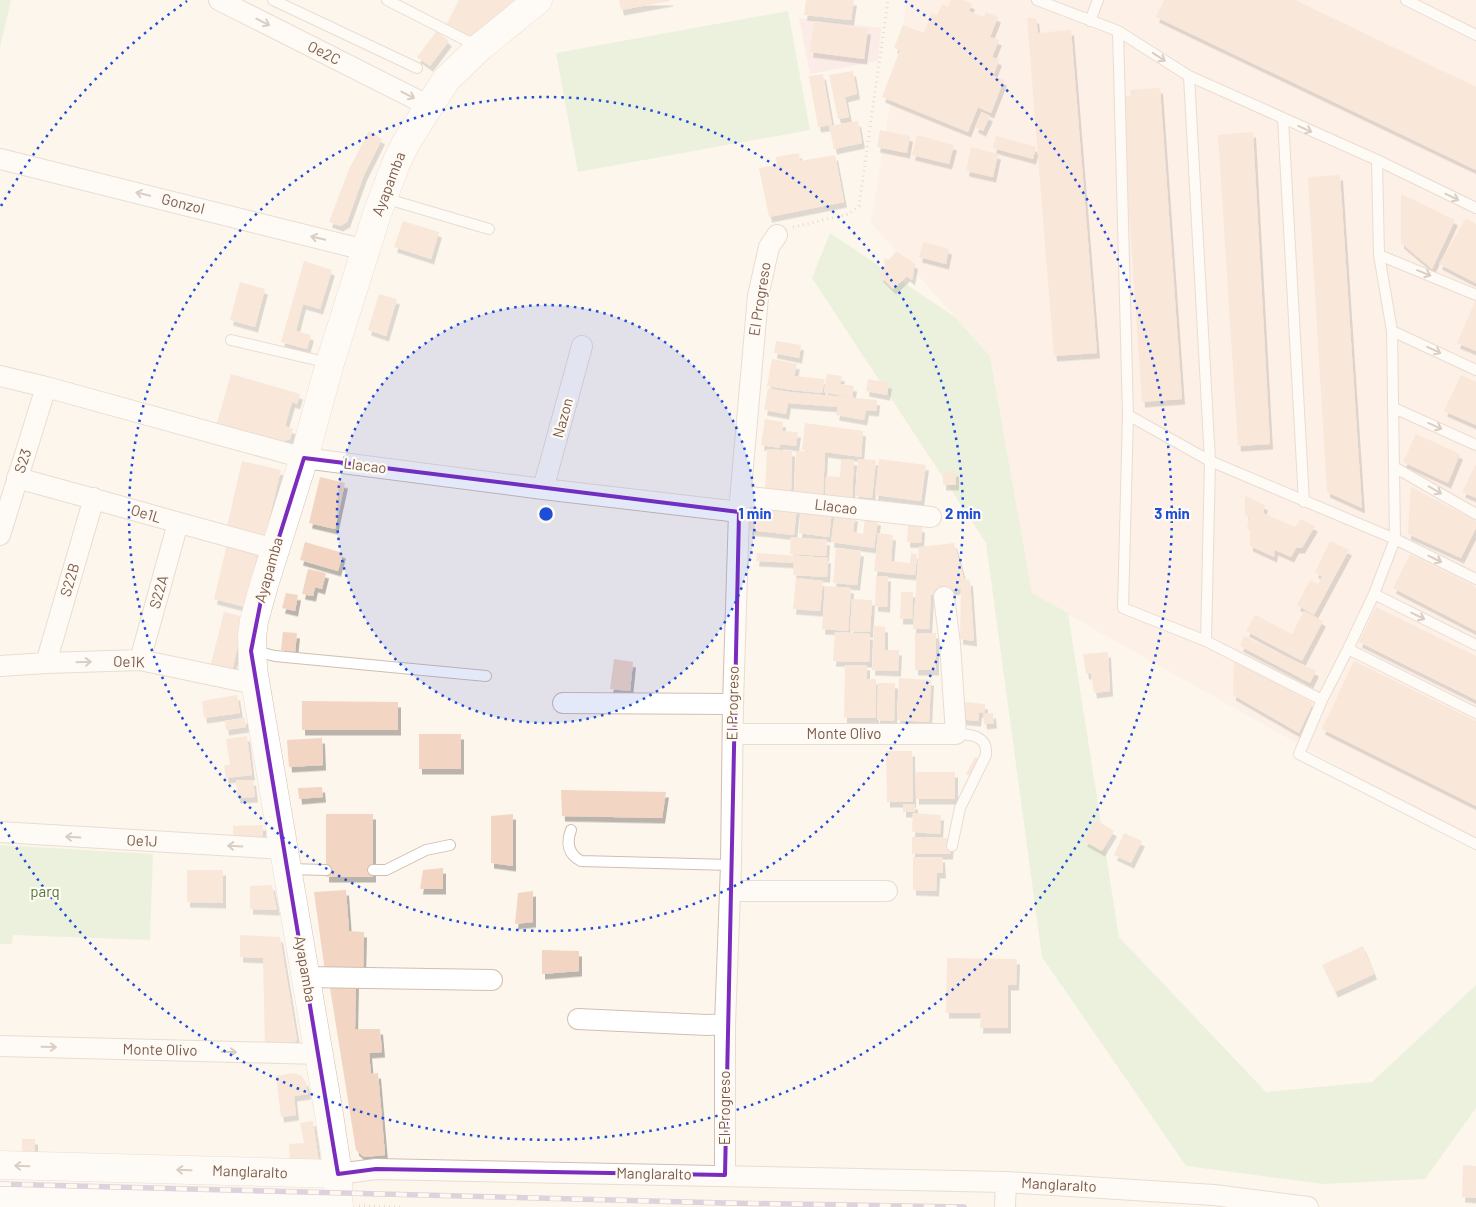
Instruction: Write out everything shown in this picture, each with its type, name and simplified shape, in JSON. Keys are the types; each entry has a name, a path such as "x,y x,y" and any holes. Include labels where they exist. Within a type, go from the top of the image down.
{"main road":[{"name":"Ayapamba","path":"338,1206 338,1174 319,1054 255,684 251,651 254,621 304,458 330,363 366,250 383,198 407,141 446,80 480,47 538,0"},
{"name":"Manglaralto","path":"0,1165 338,1174"},
{"name":"Manglaralto","path":"0,1197 33,1202 338,1206"}],"street":[{"name":"Oe2C","path":"219,0 429,106"},
{"name":"Gonzol","path":"0,159 366,250"},
{"name":"El Progreso","path":"725,1175 725,1024 732,865 732,734 740,504 758,296 769,247 777,235"},
{"name":"Nazon","path":"543,489 582,346"},
{"name":"Llacao","path":"0,376 304,458 543,489 931,518"},
{"name":"S23","path":"0,535 46,387"},
{"name":"Oe1L","path":"17,478 94,498 178,524 275,549"},
{"name":"S22B","path":"46,663 94,498"},
{"name":"S22A","path":"140,660 178,524"},
{"path":"944,597 950,644 956,734"},
{"name":"Oe1K","path":"0,666 140,660 255,684"},
{"path":"563,703 733,704"},
{"name":"Monte Olivo","path":"732,734 956,734"},
{"name":"Oe1J","path":"0,832 286,859"},
{"path":"731,891 887,891"},
{"path":"306,976 492,980"},
{"path":"578,1019 707,1026 725,1024"},
{"name":"Monte Olivo","path":"0,1046 319,1054"},
{"name":"Manglaralto","path":"338,1174 376,1169 1006,1182 1214,1194 1308,1207"},
{"path":"1005,1207 1006,1182"}],"lane":[{"path":"273,0 417,68"},
{"path":"387,0 480,47"},
{"path":"1037,0 1118,31 1189,76 1377,160 1476,208"},
{"path":"1090,21 1098,0"},
{"path":"1406,0 1476,35"},
{"path":"1118,31 1128,415 1123,608 1206,641 1322,700"},
{"path":"1189,76 1210,461 1206,641"},
{"path":"1283,119 1304,502"},
{"path":"1377,160 1379,255 1392,331 1395,539 1374,594 1322,700 1299,754 1476,844"},
{"path":"383,198 489,229"},
{"path":"1379,255 1476,295"},
{"path":"1392,331 1476,370"},
{"path":"231,340 330,363"},
{"path":"1394,408 1476,445"},
{"path":"1128,415 1210,461 1395,539 1476,579"},
{"path":"1394,467 1476,514"},
{"path":"1374,594 1476,645"},
{"path":"1348,649 1476,713"},
{"path":"251,651 275,656 486,676"},
{"path":"952,846 960,808 986,755 984,744 979,738 965,734 956,734"},
{"path":"571,830 568,842 569,848 576,858 581,861 732,865"},
{"path":"373,870 386,870 426,850 450,845"},
{"path":"286,859 326,870"}],"path":[{"path":"777,235 789,228 848,214 860,206 888,0"},
{"path":"338,1206 402,1207"}],"highlighted area":[{"path":"304,458 739,512 725,1175 376,1169 338,1174 251,651 264,585"}],"shaded area":[{"path":"907,0 1476,0 1476,844 1032,594 990,356 871,223"},
{"path":"799,18 881,28 878,61 810,74"}],"green space":[{"path":"0,0 11,0 0,48"},
{"path":"788,11 810,130 578,172 556,53"},
{"path":"830,233 955,317 990,356 1032,593 1068,613 1119,937 1266,1092 1372,1082 1476,985 1476,1108 1425,1179 1324,1184 1186,1166 1042,957 986,543 812,278"},
{"name":"parq","path":"0,845 153,854 150,940 13,935 12,944 0,944"}],"building":[{"path":"459,0 515,0 467,38 446,25"},
{"path":"619,0 670,0 670,1 621,10"},
{"path":"806,0 854,0 851,20 804,15"},
{"path":"951,0 963,0 972,4 969,11 984,17 986,12 998,17 990,37 999,40 992,57 999,60 993,76 1004,80 991,113 978,107 968,132 882,97 900,50 894,48 903,25 924,33 932,13 937,15 942,4 948,7"},
{"path":"1164,0 1295,0 1476,87 1476,170 1156,17"},
{"path":"1027,18 1036,18 1038,33 1071,30 1097,353 1054,356"},
{"path":"814,21 868,29 864,59 810,52"},
{"path":"437,31 449,41 430,66 417,57"},
{"path":"853,71 857,94 845,97 849,117 838,119 829,75"},
{"path":"823,74 832,125 818,127 809,76"},
{"path":"1160,88 1182,399 1142,402 1121,96 1131,96 1130,90"},
{"path":"982,112 990,116 983,131 975,127"},
{"path":"858,121 862,143 834,149 829,126"},
{"path":"880,130 910,136 907,153 877,147"},
{"path":"369,131 382,139 364,175 347,222 340,226 329,222 349,169"},
{"path":"1253,132 1270,444 1238,446 1218,135"},
{"path":"917,135 954,145 949,164 912,155"},
{"path":"996,136 1036,147 1033,159 993,148"},
{"path":"971,147 998,154 993,177 966,171"},
{"path":"799,153 800,161 835,155 844,202 769,217 759,168 777,165 776,157"},
{"path":"1340,175 1362,508 1327,492 1308,177"},
{"path":"1401,194 1455,220 1432,269 1401,243"},
{"path":"1466,218 1476,224 1476,283 1439,264"},
{"path":"403,221 439,232 431,259 394,247"},
{"path":"923,242 949,249 946,264 919,257"},
{"path":"896,251 915,264 912,280 907,276 893,289 880,276 885,265 884,258 889,260"},
{"path":"304,261 332,270 320,309 303,304 296,331 311,335 307,349 281,342"},
{"path":"240,282 265,289 255,327 230,320"},
{"path":"379,294 397,299 386,336 368,330"},
{"path":"1476,299 1476,351 1457,343"},
{"path":"776,341 801,345 799,358 774,353"},
{"path":"772,359 797,364 794,376 825,379 822,393 767,386"},
{"path":"231,374 300,394 297,404 292,402 285,426 293,429 290,439 282,442 217,423"},
{"path":"827,374 842,376 840,384 854,386 852,398 824,392"},
{"path":"1461,375 1476,382 1476,425 1444,411"},
{"path":"868,379 889,383 887,395 866,391"},
{"path":"768,388 789,392 877,400 876,411 866,410 864,420 836,415 838,407 788,403 786,414 764,410"},
{"path":"765,419 783,422 782,431 798,432 796,446 780,444 780,448 761,445"},
{"path":"805,423 863,431 861,457 825,452 823,495 794,494 796,451 821,452 802,450"},
{"path":"1416,434 1460,454 1448,483 1403,462"},
{"path":"767,449 792,451 791,491 765,490"},
{"path":"841,459 854,460 852,498 825,495 826,476 840,477"},
{"path":"858,459 876,460 872,498 855,496"},
{"path":"879,459 926,465 921,501 875,495"},
{"path":"242,461 281,470 264,540 226,531"},
{"path":"1476,464 1476,498 1462,492"},
{"path":"943,471 956,471 956,485 943,485"},
{"path":"320,477 345,483 335,529 309,523"},
{"path":"1411,487 1476,521 1476,528 1461,558 1408,534"},
{"path":"1245,496 1265,505 1263,513 1295,527 1301,519 1315,526 1302,548 1296,548 1291,557 1275,550 1274,557 1250,546 1250,530 1247,529 1249,517 1245,515"},
{"path":"752,502 797,507 794,535 749,530"},
{"path":"801,506 832,510 829,537 799,533"},
{"path":"835,513 855,516 853,532 863,534 865,518 878,520 874,548 831,542"},
{"path":"908,525 922,527 921,543 907,542"},
{"path":"878,533 893,535 891,561 910,563 911,553 917,554 915,575 874,571"},
{"path":"791,537 827,540 826,556 790,554"},
{"path":"1330,541 1349,550 1314,615 1297,605 1310,580 1318,584 1322,577 1315,572"},
{"path":"305,542 343,553 338,571 300,560"},
{"path":"954,543 964,578 970,581 974,641 960,639 961,588 931,595 929,629 913,629 919,547"},
{"path":"227,544 258,551 245,607 214,599"},
{"path":"836,548 861,551 857,585 833,583"},
{"path":"757,553 828,558 827,577 793,575 794,563 756,561"},
{"path":"1410,554 1476,587 1476,631 1393,588"},
{"path":"308,569 326,573 322,589 315,587 313,596 302,594"},
{"path":"876,576 888,576 887,607 875,606"},
{"path":"796,578 823,581 820,611 793,609"},
{"path":"825,586 851,588 848,631 822,629"},
{"path":"901,592 913,592 912,619 900,619"},
{"path":"286,593 298,595 295,611 282,608"},
{"path":"852,599 872,600 870,632 850,631"},
{"path":"1376,607 1476,656 1476,700 1359,642"},
{"path":"1304,611 1323,621 1302,661 1246,631 1255,615 1292,634"},
{"path":"224,612 244,617 232,672 210,667"},
{"path":"874,626 885,627 885,650 899,650 898,671 872,670"},
{"path":"283,632 297,633 295,652 281,650"},
{"path":"835,632 870,634 869,662 833,661"},
{"path":"915,633 936,633 936,670 915,670"},
{"path":"1244,636 1316,671 1310,683 1240,646"},
{"path":"1108,652 1110,691 1094,693 1091,673 1086,674 1083,654"},
{"path":"614,659 633,662 630,691 610,689"},
{"path":"1234,660 1313,703 1299,733 1233,695"},
{"path":"1354,661 1476,721 1476,806 1322,729"},
{"path":"845,665 867,665 867,679 876,679 876,718 844,718"},
{"path":"899,678 931,680 929,722 897,720"},
{"path":"878,683 895,683 894,721 877,720"},
{"path":"237,695 240,713 204,718 202,701"},
{"path":"302,701 398,702 398,730 302,730"},
{"path":"965,702 985,704 985,713 979,712 978,721 957,719 957,710 965,711"},
{"path":"993,713 994,723 984,724 983,714"},
{"path":"245,718 246,727 226,730 225,721"},
{"path":"419,734 461,734 461,769 419,769"},
{"path":"247,736 252,775 226,778 224,765 230,765 226,739"},
{"path":"322,738 323,765 289,767 287,740"},
{"path":"886,751 912,751 913,802 887,802"},
{"path":"975,757 980,759 971,776 966,774"},
{"path":"916,772 955,772 955,799 916,799"},
{"path":"236,780 253,780 255,797 237,798"},
{"path":"322,787 323,797 299,799 298,788"},
{"path":"561,790 666,792 662,818 562,816"},
{"path":"903,804 915,804 915,812 903,812"},
{"path":"913,813 941,815 940,834 912,832"},
{"path":"326,814 373,814 373,877 326,877"},
{"path":"513,814 513,866 491,863 491,816"},
{"path":"1096,820 1114,831 1102,851 1084,841"},
{"path":"263,825 263,839 233,840 233,826"},
{"path":"1124,833 1142,841 1131,863 1114,855"},
{"path":"912,837 951,838 950,854 912,854"},
{"path":"913,857 942,857 943,873 937,873 936,891 913,890"},
{"path":"443,868 443,889 420,889 423,870"},
{"path":"187,870 223,870 223,903 187,902"},
{"path":"272,885 277,910 250,909 250,886"},
{"path":"346,890 349,931 364,932 363,972 325,972 314,892"},
{"path":"533,891 533,922 515,924 518,893"},
{"path":"240,935 280,937 297,1040 289,1046 265,1048 263,958 240,957"},
{"path":"1363,946 1374,974 1335,992 1322,965"},
{"path":"542,950 579,951 579,971 542,974"},
{"path":"947,958 1017,959 1016,985 1008,985 1008,1028 980,1028 981,1013 946,1013"},
{"path":"329,982 356,982 355,1029 380,1029 382,1052 369,1053 371,1074 378,1073 385,1155 364,1157 356,1150"},
{"path":"294,1073 302,1076 306,1083 308,1094 294,1096 296,1115 281,1117 276,1076"},
{"path":"313,1121 319,1162 290,1170 289,1144 304,1143 300,1123"},
{"path":"22,1139 35,1139 35,1159 22,1159"},
{"path":"1463,1165 1476,1166 1476,1198 1462,1197"}],"railway":[{"path":"0,1184 726,1203 964,1207"}]}
